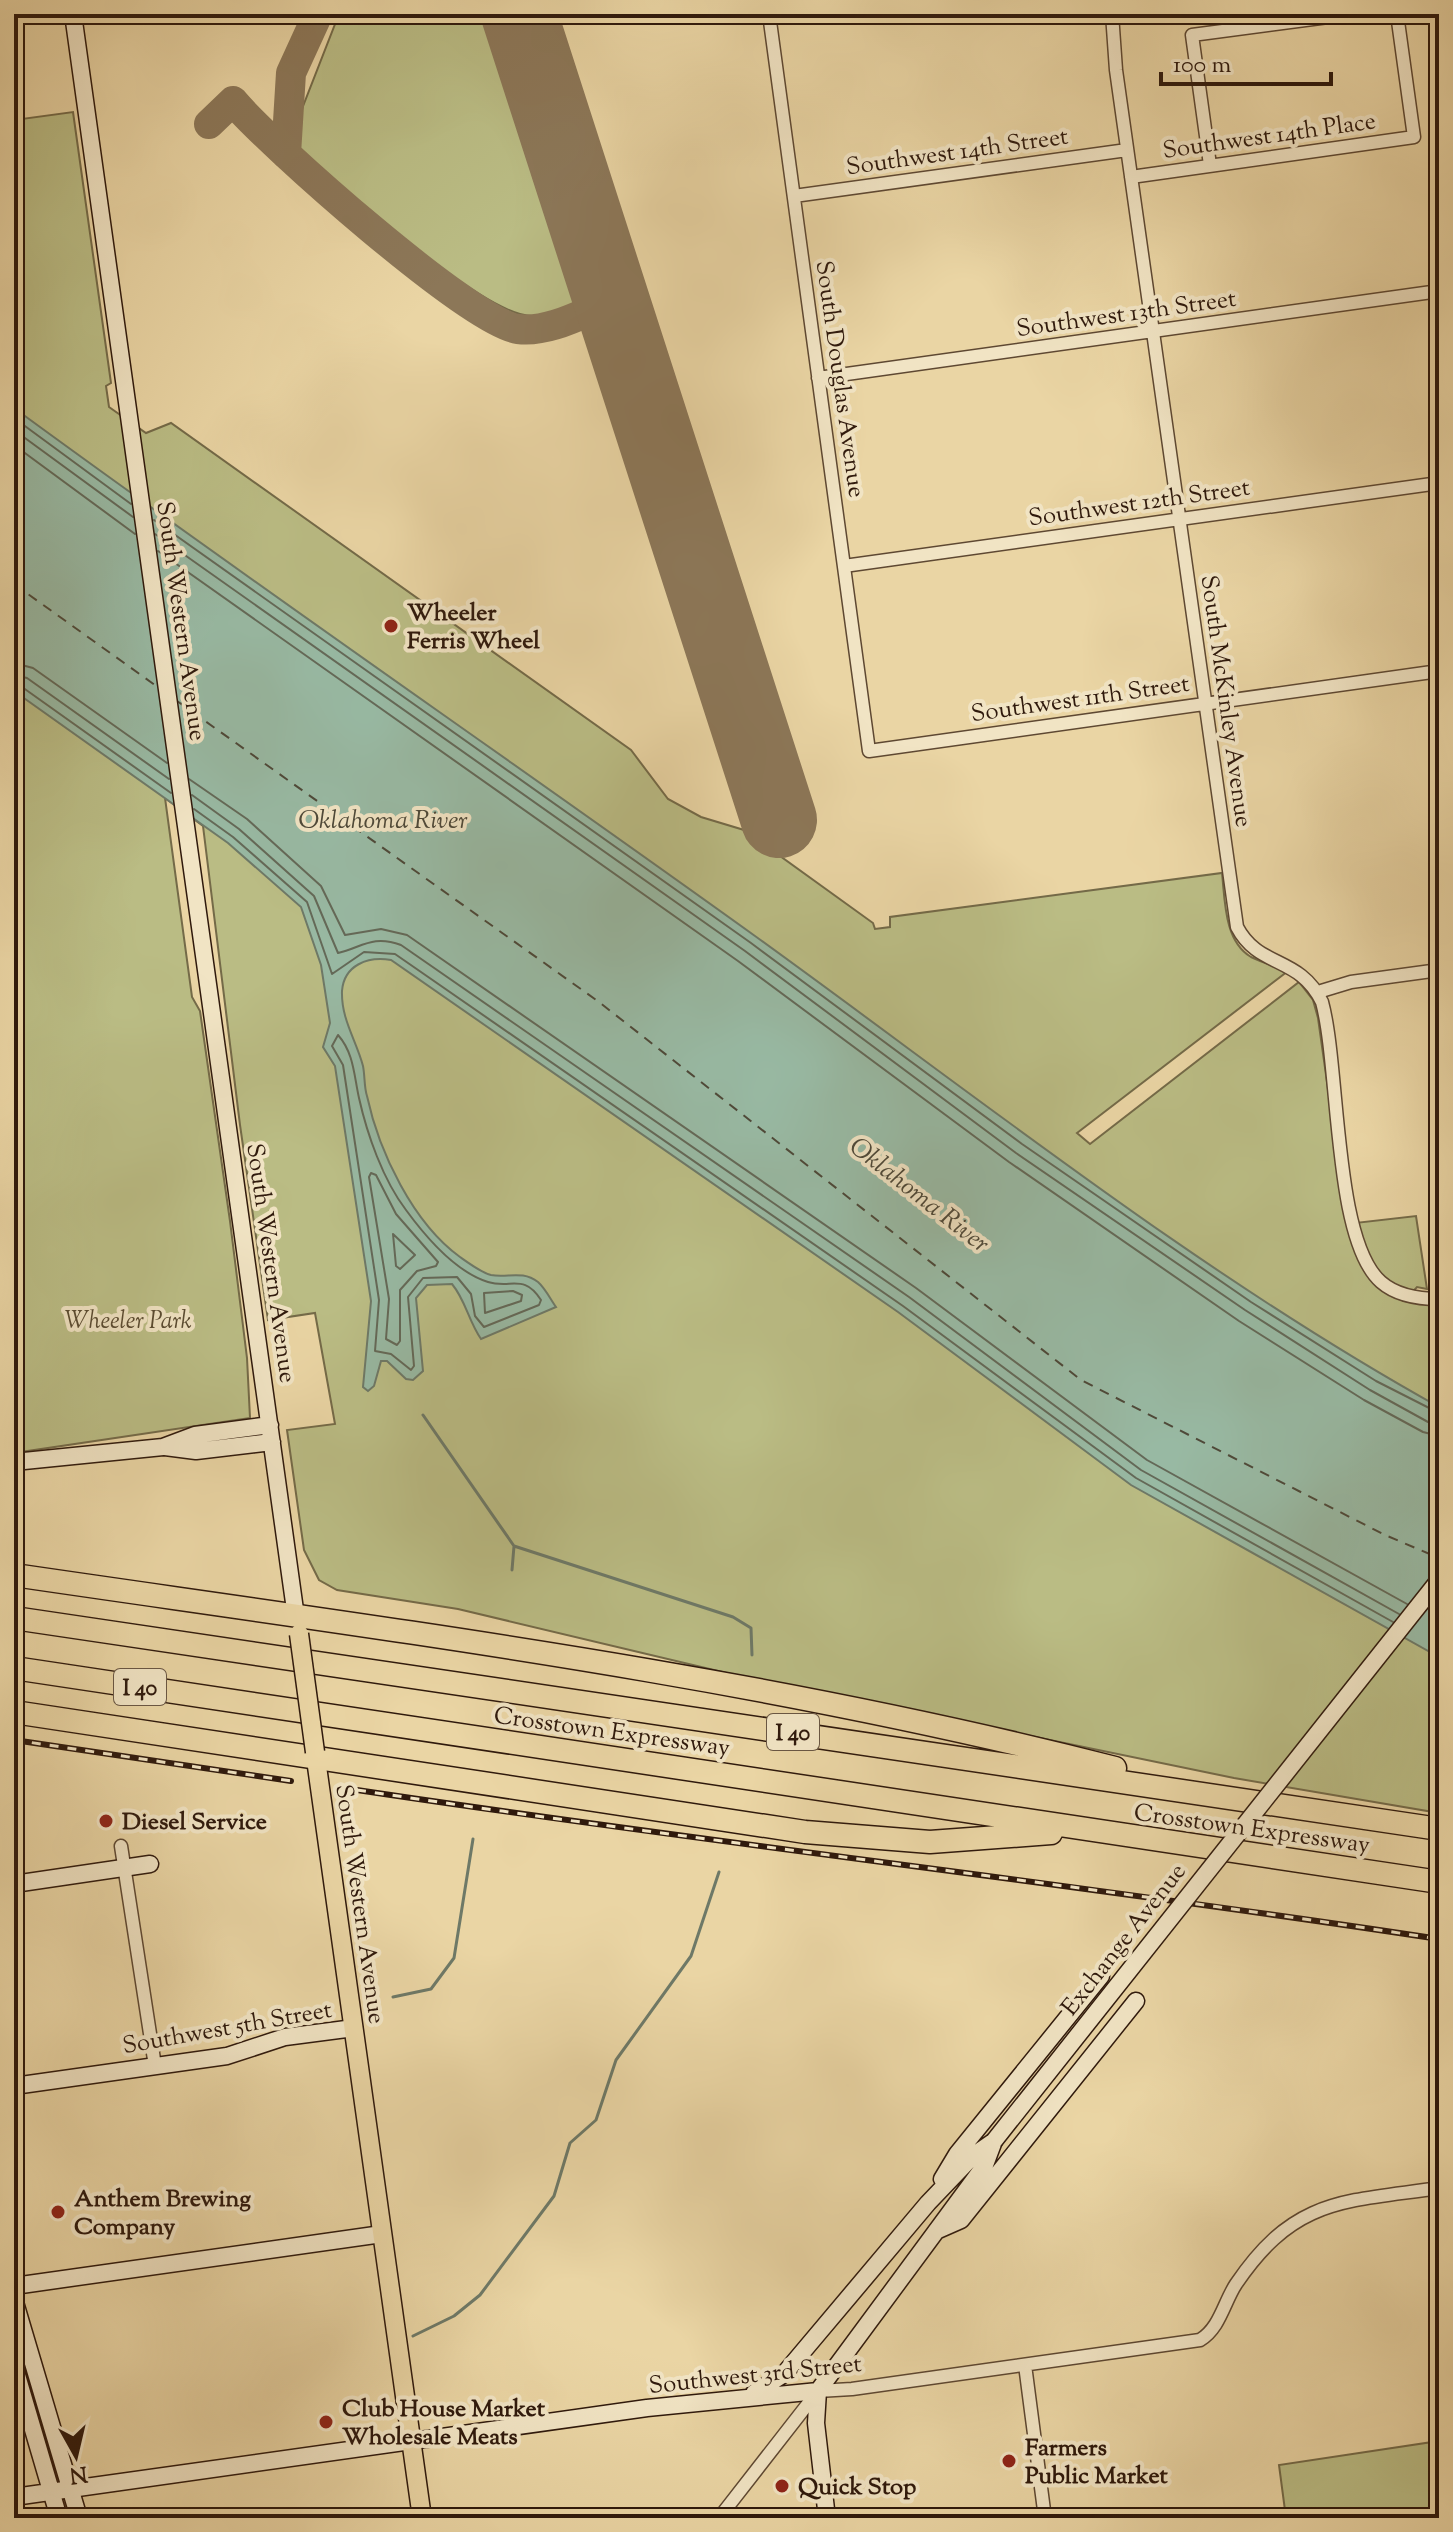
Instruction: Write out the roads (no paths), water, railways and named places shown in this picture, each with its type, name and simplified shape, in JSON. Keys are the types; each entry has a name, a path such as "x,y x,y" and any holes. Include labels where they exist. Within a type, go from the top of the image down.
{"highway":[{"path":"14,1575 298,1626 753,1688 1012,1741 1238,1799"},
{"name":"Crosstown Expressway","path":"14,1618 1439,1829"},
{"name":"Crosstown Expressway","path":"14,1668 1439,1882"},
{"path":"14,1712 805,1832 930,1842 1084,1830"}],"main road":[{"name":"South Western Avenue","path":"73,14 422,2518"},
{"path":"14,1462 163,1447 196,1451 271,1434"},
{"name":"Exchange Avenue","path":"749,2397 784,2374 928,2203 974,2155 994,2141 1439,1580"},
{"path":"14,1884 150,1864"},
{"path":"928,2203 957,2154 1101,1976"},
{"path":"936,2231 961,2220 1136,2001"},
{"name":"Southwest 5th Street","path":"14,2086 246,2052 306,2033 354,2028"},
{"name":"Exchange Avenue","path":"818,2391 985,2165 994,2141"},
{"path":"14,2286 382,2234"},
{"path":"14,2299 79,2518"},
{"path":"798,2356 802,2375 818,2391 816,2423 827,2518"},
{"path":"14,2365 59,2518"},
{"name":"Southwest 3rd Street","path":"14,2497 749,2397 818,2391"}],"street":[{"name":"South Douglas Avenue","path":"769,14 869,751"},
{"name":"South McKinley Avenue","path":"1112,14 1127,150 1237,927 1252,949 1293,966 1318,992"},
{"path":"1210,165 1192,35 1351,14"},
{"name":"Southwest 14th Place","path":"1131,177 1414,137 1397,14"},
{"name":"Southwest 14th Street","path":"794,196 1127,150"},
{"name":"Southwest 13th Street","path":"818,378 1439,291"},
{"name":"Southwest 12th Street","path":"844,566 1439,483"},
{"name":"Southwest 11th Street","path":"869,751 1439,671"},
{"path":"1439,970 1351,982 1318,992 1327,1025 1349,1199 1359,1250 1378,1279 1392,1290 1439,1299"},
{"path":"121,1846 155,2066"},
{"path":"1101,1976 1136,2001"},
{"name":"Southwest 3rd Street","path":"818,2391 852,2389 1200,2340 1214,2328 1233,2289 1261,2251 1289,2224 1327,2206 1439,2188"},
{"path":"1025,2365 1045,2518"},
{"name":"Exchange Avenue","path":"719,2518 818,2391"}],"water":[{"name":"Oklahoma River","path":"14,408 755,936 1175,1242 1350,1355 1439,1407 1439,1657 1131,1485 898,1312 391,960 382,959 366,961 352,969 344,982 342,1001 363,1066 373,1118 400,1185 427,1225 467,1262 487,1274 532,1278 543,1287 556,1307 481,1339 452,1284 427,1285 416,1298 423,1371 413,1380 406,1379 387,1361 381,1361 374,1386 368,1391 363,1387 371,1301 335,1066 323,1047 330,1023 321,965 301,907 228,843 14,691"}],"waterway":[{"path":"423,1415 514,1546 512,1570"},
{"path":"514,1546 733,1617 751,1628 752,1655"},
{"path":"393,1997 431,1989 454,1958 473,1839"},
{"path":"413,2336 454,2316 480,2295 554,2196 570,2143 596,2120 616,2060 691,1956 719,1872"}],"railway":[{"path":"14,1740 291,1781"},
{"path":"357,1790 1439,1939"}],"place":[{"name":"Wheeler Ferris Wheel","path":"391,626"},
{"name":"Diesel Service","path":"106,1821"},
{"name":"Anthem Brewing Company","path":"58,2212"},
{"name":"Club House Market Wholesale Meats","path":"326,2422"},
{"name":"Farmers Public Market","path":"1009,2461"},
{"name":"Quick Stop","path":"782,2486"}],"park label":[{"name":"Wheeler Park","path":"128,1320"}]}
